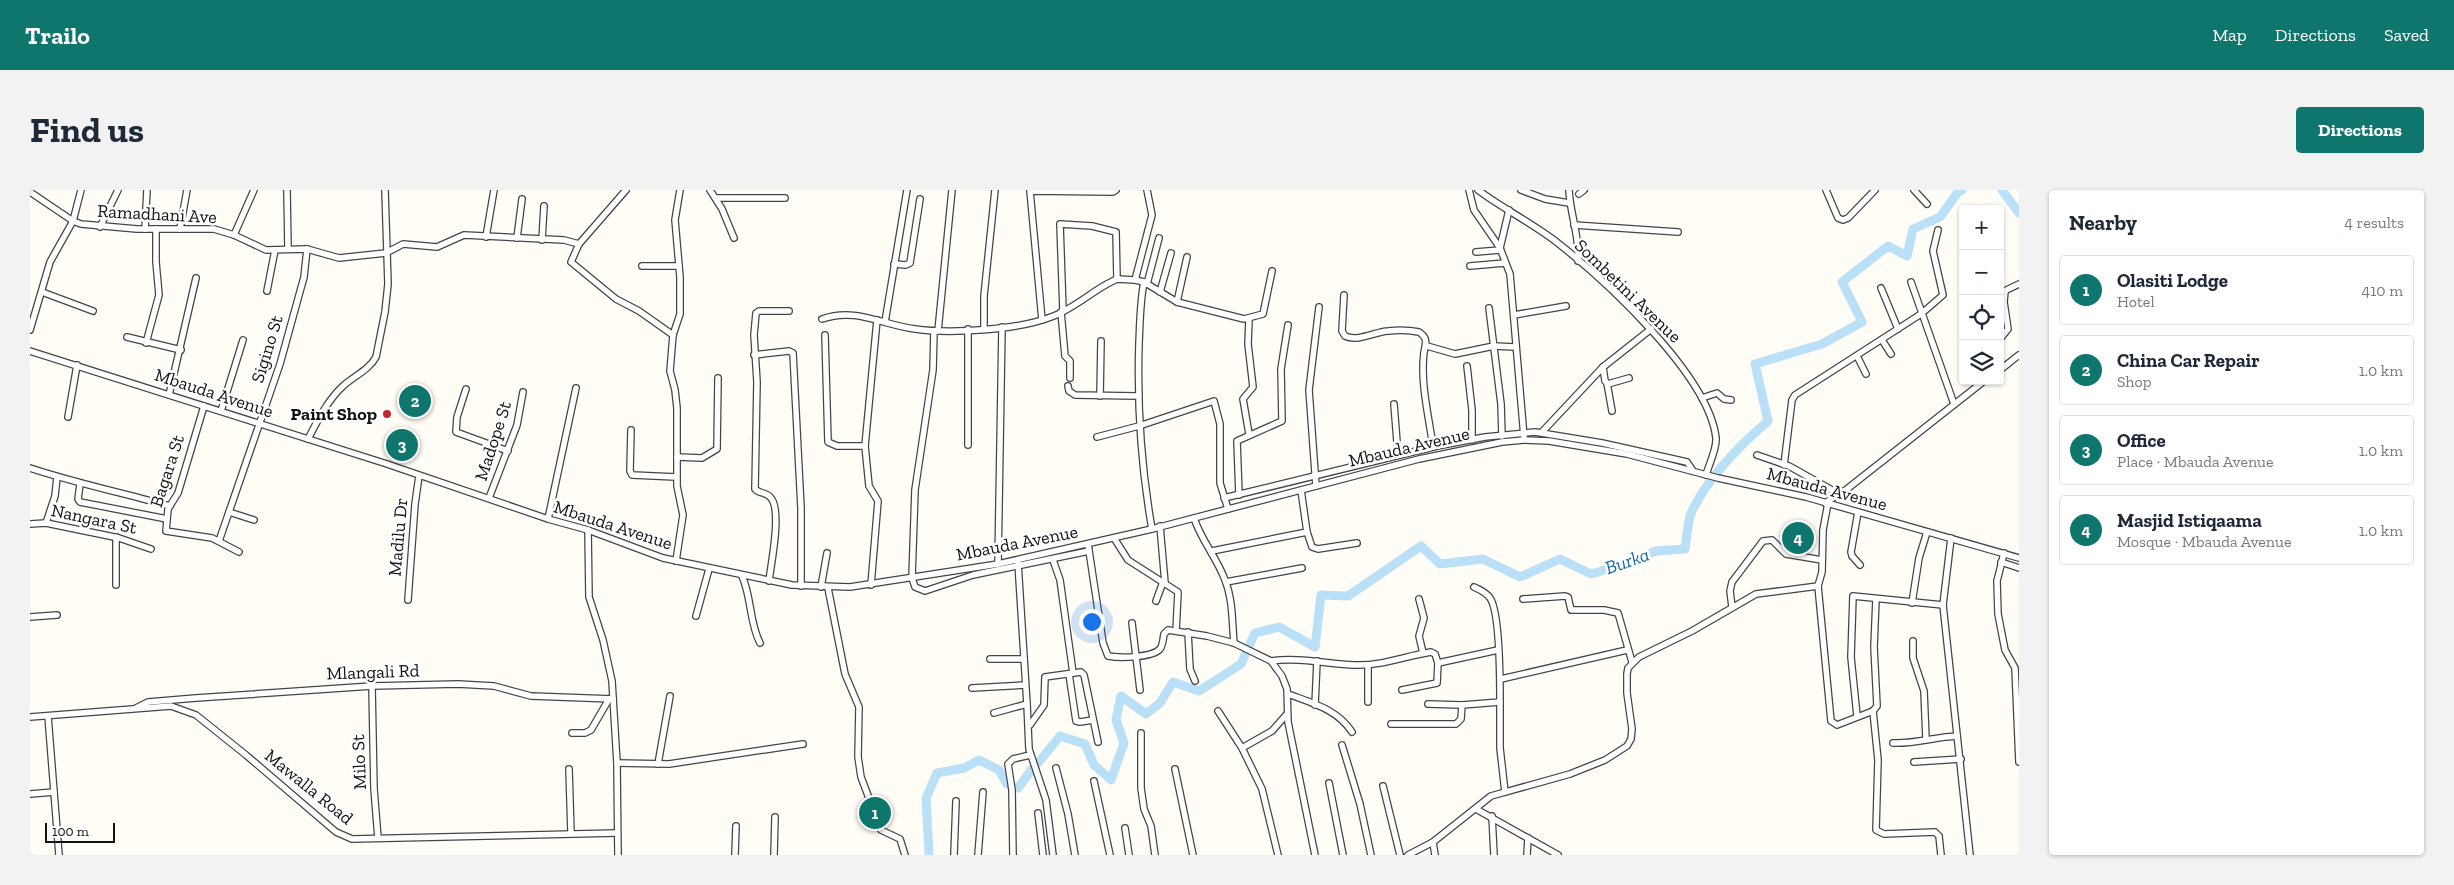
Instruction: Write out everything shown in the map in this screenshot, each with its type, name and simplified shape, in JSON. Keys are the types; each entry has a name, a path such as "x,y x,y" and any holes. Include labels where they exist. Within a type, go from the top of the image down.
{"street":[{"path":"30,330 50,262 73,221 81,190"},
{"path":"100,227 118,190"},
{"path":"145,229 147,190"},
{"path":"180,229 187,190"},
{"path":"234,235 254,190"},
{"path":"287,190 288,249"},
{"path":"308,439 329,401 344,385 372,363 376,357 387,299 385,190"},
{"path":"486,237 494,190"},
{"path":"626,190 579,244 571,260 573,264 616,299 639,311 673,335"},
{"path":"676,561 683,515 676,477 676,398 670,372 673,335 680,314 679,266 675,220 680,190"},
{"path":"710,190 716,198 734,238"},
{"path":"884,322 906,190"},
{"path":"952,190 933,370 915,490 912,578 917,590 925,591 965,577 1089,551"},
{"path":"984,329 984,288 995,190"},
{"path":"1042,320 1030,191 1112,192 1116,190"},
{"path":"1135,280 1152,216 1147,190"},
{"path":"1469,190 1480,220 1500,249 1511,282 1524,437"},
{"name":"Sombetini Avenue","path":"1478,190 1554,240 1651,329 1675,358 1702,398 1712,417 1716,440 1706,475"},
{"path":"1522,190 1545,199 1569,203"},
{"path":"1569,190 1569,203 1580,248 1578,261"},
{"path":"1826,190 1838,218 1843,220 1848,218 1875,190"},
{"path":"1914,190 1927,204"},
{"name":"Ramadhani Ave","path":"30,192 73,221 100,227 214,229 234,235 260,248 275,250 308,249 339,258 386,253 403,244 433,247 445,245 459,236 564,240 579,244"},
{"path":"716,198 785,198"},
{"path":"517,238 522,199"},
{"path":"894,264 906,266 910,263 920,199"},
{"path":"542,240 544,206"},
{"path":"1500,249 1509,210"},
{"path":"1070,378 1071,364 1065,356 1062,312 1060,224 1092,226 1114,231 1116,234 1116,279"},
{"path":"1574,225 1678,232"},
{"path":"146,343 159,295 156,229"},
{"path":"1784,464 1794,397 1921,314 1943,295 1933,246 1938,237 1938,230"},
{"path":"1152,529 1138,426 1137,396 1140,305 1159,238"},
{"name":"Sigino St","path":"219,541 280,364 302,285 308,249"},
{"path":"1476,252 1500,249"},
{"path":"267,292 275,250"},
{"path":"1160,292 1172,253"},
{"path":"1177,302 1187,257"},
{"path":"1470,266 1505,263"},
{"path":"642,266 679,266"},
{"path":"822,319 849,314 936,331 1002,327 1042,320 1062,312 1116,279 1135,280 1145,283 1177,302 1238,318 1249,319 1263,314 1272,271"},
{"path":"169,395 181,350 196,278"},
{"path":"1911,282 1954,404"},
{"path":"2004,292 2019,284"},
{"path":"1881,288 1898,329"},
{"path":"42,292 94,311"},
{"path":"1344,295 1342,331 1345,336 1354,338 1386,331 1419,332 1426,341 1424,352 1425,385 1433,447"},
{"path":"2004,302 2008,329 2004,334"},
{"path":"1514,314 1566,306"},
{"path":"1316,486 1309,390 1319,307"},
{"path":"1489,308 1502,404 1502,436"},
{"path":"769,581 774,547 775,506 769,496 755,489 757,410 754,326 756,313 759,311 789,311"},
{"path":"1249,319 1248,344 1253,387 1243,399 1249,434"},
{"path":"871,584 878,501 869,486 865,446 877,320"},
{"path":"1239,494 1235,444 1239,438 1282,421 1280,369 1288,324"},
{"path":"998,564 1002,327"},
{"path":"1542,432 1603,367 1651,329"},
{"path":"968,330 968,445"},
{"path":"825,335 828,442 837,446 865,446"},
{"path":"127,337 181,350"},
{"path":"222,411 243,340"},
{"path":"1882,340 1891,354"},
{"path":"1100,396 1101,341"},
{"path":"1426,346 1455,354 1494,346 1515,347"},
{"name":"Mbauda Avenue","path":"30,351 222,411 548,519 588,530 676,561 742,576 801,586 824,587 871,584 998,564 1152,529 1437,455 1524,437 1627,454 1706,475 1827,503 2019,558"},
{"path":"754,355 789,351 793,353 801,508 801,586"},
{"path":"2004,367 2019,355"},
{"path":"1857,356 1866,374"},
{"path":"68,417 77,365"},
{"path":"1467,366 1472,410 1472,440"},
{"path":"1603,367 1612,411"},
{"path":"677,457 702,458 717,449 718,378"},
{"path":"1607,383 1629,378"},
{"path":"1873,711 1836,725 1832,721 1818,586 1827,503 1979,385"},
{"path":"1068,386 1069,391 1075,394 1137,396"},
{"path":"548,519 576,388"},
{"path":"466,389 457,417 456,432 508,451"},
{"name":"Madope St","path":"489,498 519,419 523,392"},
{"path":"1702,398 1717,393 1724,399 1731,400"},
{"path":"1097,437 1138,426 1214,400 1220,424 1219,474 1228,509"},
{"path":"1394,404 1398,455"},
{"name":"Bagara St","path":"204,406 178,493 170,506 167,532 202,536 219,541 238,552"},
{"path":"632,430 630,471 632,476 676,477"},
{"path":"1224,498 1433,447 1502,436 1524,437 1542,432 1622,447 1687,462 1693,471"},
{"path":"1757,455 1784,464 1839,494"},
{"path":"30,468 80,484 112,490 170,506"},
{"name":"Madilu Dr","path":"408,600 415,504 420,476"},
{"path":"46,523 56,491 57,477"},
{"path":"80,484 78,499 80,502 167,519"},
{"path":"1301,490 1310,545 1318,549 1357,543"},
{"path":"229,512 254,520"},
{"path":"1858,512 1851,552 1860,565"},
{"path":"1194,518 1226,582 1230,599 1234,643"},
{"name":"Nangara St","path":"30,524 46,523 116,537 151,549"},
{"path":"1156,601 1164,583 1160,526"},
{"path":"588,530 589,597 609,665 617,763 618,855"},
{"path":"1212,551 1307,532"},
{"path":"1912,602 1919,558 1927,532"},
{"path":"116,537 116,586"},
{"path":"1114,538 1128,560 1144,572 1175,590 1179,596 1176,631"},
{"path":"1951,538 1943,604 1970,855"},
{"path":"1732,607 1730,591 1732,582 1763,541 1772,540 1786,554 1822,560"},
{"path":"1088,544 1105,653 1112,657 1137,657 1158,651 1165,631 1188,632 1234,643 1271,661 1317,661 1368,665 1389,662 1423,653 1433,653 1438,663 1437,683 1402,690"},
{"path":"827,552 824,587 845,674 859,707 858,758 860,777 881,830 900,839 904,845 905,855"},
{"path":"2004,553 1997,581 1998,614 2005,650 2015,668 2019,762"},
{"path":"1018,559 1025,685 1030,725 1030,755 1046,800 1053,855"},
{"path":"1053,560 1060,580 1076,721 1093,720"},
{"path":"2001,562 2019,568"},
{"path":"1226,582 1302,568"},
{"path":"696,616 709,569"},
{"path":"742,576 750,593 752,622 760,644"},
{"path":"1408,855 1433,842 1491,796 1570,774 1605,760 1627,746 1631,739 1632,729 1627,693 1627,674 1632,662 1756,594 1818,586"},
{"path":"1474,587 1488,595 1493,602 1501,680 1500,748 1505,792"},
{"path":"1857,716 1851,658 1852,599 1857,595 1876,599 1943,604"},
{"path":"1523,599 1565,596 1568,598 1569,608 1573,610 1618,612 1627,650 1632,662"},
{"path":"1419,599 1424,618 1419,636 1423,653"},
{"path":"1876,599 1874,648 1877,704 1873,711 1878,760 1876,830 1884,834 1935,832 1939,836 1941,855"},
{"path":"30,618 57,615"},
{"path":"1132,623 1140,690"},
{"path":"1188,632 1190,668 1195,681"},
{"path":"1913,640 1914,658 1924,691 1926,739"},
{"path":"1438,663 1498,650"},
{"path":"1501,680 1627,650"},
{"path":"990,659 1024,659"},
{"path":"1271,661 1282,676 1288,694 1287,714 1315,855"},
{"path":"1315,705 1317,661"},
{"path":"1368,665 1368,702"},
{"path":"1030,725 1044,705 1045,677 1081,672 1084,675 1098,742"},
{"name":"Mlangali Rd","path":"134,709 148,702 372,686 482,684 525,695 611,699"},
{"path":"972,688 1025,685"},
{"name":"Milo St","path":"372,686 374,789 378,838"},
{"path":"1288,694 1339,716 1352,732"},
{"path":"658,764 670,696"},
{"path":"572,733 585,733 591,730 611,699"},
{"path":"1428,704 1462,705 1500,702"},
{"path":"994,713 1027,704"},
{"path":"1391,724 1456,724 1461,719 1462,705"},
{"name":"Mawalla Road","path":"30,717 171,706 191,712 246,755 342,836 352,839 617,832"},
{"path":"1218,711 1242,748 1262,789 1278,855"},
{"path":"1242,748 1272,731 1287,714"},
{"path":"48,716 58,855"},
{"path":"1141,733 1141,788 1144,809 1151,826 1155,855"},
{"path":"1893,743 1913,744 1926,739 1957,736"},
{"path":"617,763 658,764 803,744"},
{"path":"1342,745 1360,804 1371,855"},
{"path":"1013,855 1012,790 1008,766 1013,759 1030,755"},
{"path":"1914,762 1961,759"},
{"path":"1056,768 1068,814 1075,855"},
{"path":"1175,768 1193,855"},
{"path":"569,770 571,833"},
{"path":"1094,781 1110,855"},
{"path":"1329,783 1343,855"},
{"path":"1383,786 1400,855"},
{"path":"30,794 54,792"},
{"path":"978,855 983,792"},
{"path":"954,855 956,801"},
{"path":"1476,809 1492,816 1558,855"},
{"path":"1038,813 1043,855"},
{"path":"1492,816 1494,855"},
{"path":"774,855 775,817"},
{"path":"735,855 736,826"},
{"path":"1126,828 1129,855"},
{"path":"1527,855 1528,838"},
{"path":"1433,842 1435,855"}],"waterway":[{"name":"Burka","path":"1038,763 1060,736 1085,744 1094,765 1111,780 1124,743 1116,720 1121,696 1146,714 1160,703 1173,682 1199,691 1241,664 1255,633 1279,627 1315,647 1321,595 1348,596 1421,546 1440,564 1483,559 1520,577 1560,559 1591,574 1656,551 1685,549 1690,515 1699,498 1736,451 1768,421 1755,364 1822,344 1862,322 1842,282 1888,246 1907,256 1913,229 1940,217 1958,192 1962,190"},
{"name":"Burka","path":"2002,190 2019,213"},
{"path":"929,855 926,798 937,773 964,768 979,760 999,770 1007,784"},
{"path":"1015,787 1018,788 1032,769"}],"place":[{"name":"China Car Repair","path":"415,401"},
{"name":"Paint Shop","path":"387,414"},
{"name":"Office","path":"402,445"},
{"name":"Masjid Istiqaama","path":"1798,538"},
{"name":"Olasiti Lodge","path":"875,813"}]}
